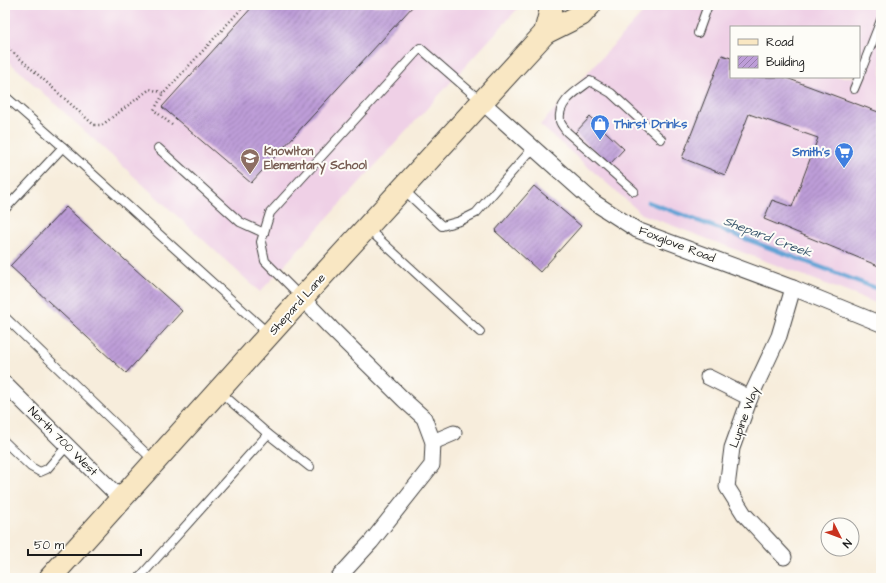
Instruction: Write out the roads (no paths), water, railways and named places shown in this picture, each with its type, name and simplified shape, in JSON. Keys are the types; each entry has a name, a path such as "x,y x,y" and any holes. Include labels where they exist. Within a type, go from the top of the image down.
{"street":[{"name":"Shepard Lane","path":"545,33 552,5"},
{"name":"Shepard Lane","path":"50,578 302,298 545,33 581,15 590,5"},
{"name":"Foxglove Road","path":"482,102 595,203 637,230 793,288 881,324"},
{"name":"Lupine Way","path":"784,557 744,514 727,487 732,448 750,398 778,336 793,288"},
{"path":"302,298 330,328 424,418 433,442 432,465 371,542 338,578"},
{"path":"708,377 750,398"},
{"name":"North 700 West","path":"5,384 121,499"},
{"path":"433,442 454,433"}],"lane":[{"path":"698,33 708,5"},
{"path":"860,74 881,20"},
{"path":"302,298 265,261 261,242 270,213 420,48 482,102"},
{"path":"854,89 859,78"},
{"path":"634,191 566,132 560,121 562,106 572,94 590,82 611,93 661,139"},
{"path":"5,96 270,334"},
{"path":"5,209 63,147"},
{"path":"158,148 240,222 264,233"},
{"path":"403,188 442,226 460,221 476,213 533,148"},
{"path":"367,228 480,332"},
{"path":"5,317 154,462"},
{"path":"218,391 268,434 310,467"},
{"path":"139,578 268,434"},
{"path":"5,442 31,467 40,472 47,469 67,446"}],"waterway":[{"name":"Shepard Creek","path":"648,202 881,290"}],"place":[{"name":"Thirst Drinks","path":"600,141"},
{"name":"Smith's","path":"844,169"},
{"name":"Knowlton Elementary School","path":"250,175"}]}
